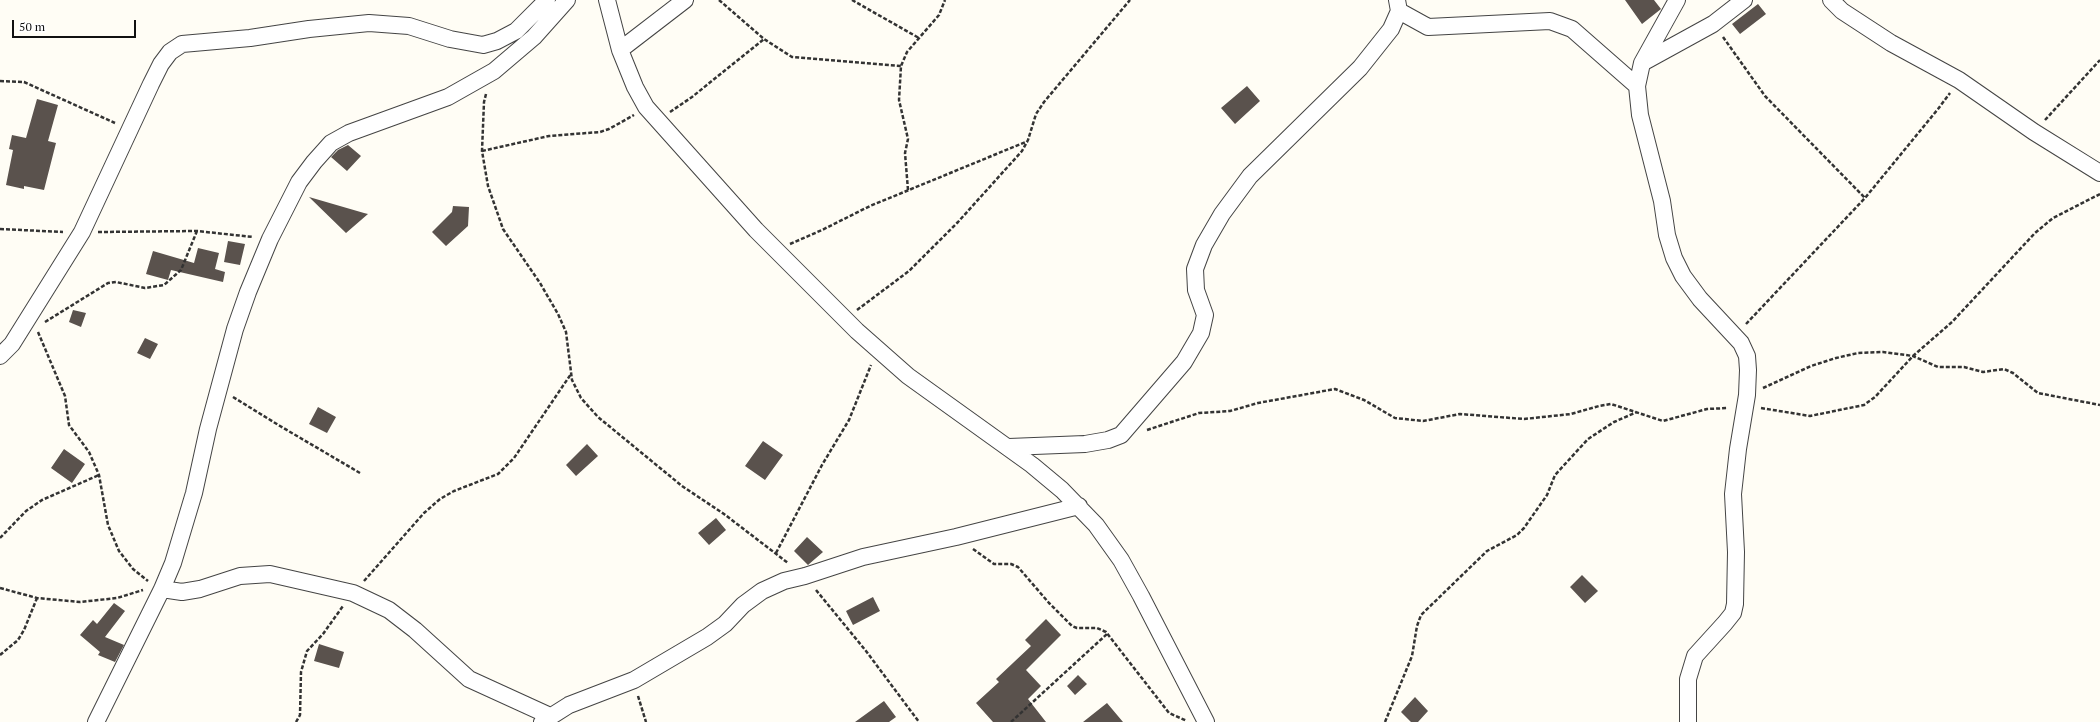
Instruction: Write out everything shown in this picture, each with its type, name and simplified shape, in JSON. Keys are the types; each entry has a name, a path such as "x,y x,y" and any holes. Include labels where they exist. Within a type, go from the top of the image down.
{"street":[{"path":"0,356 12,344 82,232 161,64 170,52 182,44 250,38 309,29 369,23 409,26 450,39 483,45 497,41 516,30 547,0"},
{"path":"96,722 158,587 173,563 194,494 219,388 238,321 270,239 299,182 331,143 349,133 448,97 494,72 534,37 567,0"},
{"path":"607,0 620,50 634,87 646,108 656,121 775,250 845,320 908,376 1009,446 1062,490 1096,525 1121,560 1206,722"},
{"path":"620,50 685,0"},
{"path":"1677,0 1642,63 1637,86 1640,115 1662,201 1667,235 1674,258 1683,276 1700,299 1741,344 1747,356 1747,401 1738,449 1733,494 1736,552 1735,604 1732,613 1725,623 1695,656 1688,679 1688,722"},
{"path":"1642,63 1713,24 1744,0"},
{"path":"1831,0 1842,11 1891,43 1958,80 2034,132 2100,173"},
{"path":"1009,446 1085,444 1108,440 1121,435 1184,362 1201,333 1205,315 1196,290 1195,269 1204,246 1222,214 1250,176 1360,68 1391,29 1398,6 1428,27 1550,20 1572,29 1637,86"},
{"path":"158,587 182,592 200,589 240,576 270,574 353,593 389,610 449,659 469,680 546,719 569,705 634,680 707,637 725,624 743,605 762,591 784,581 805,576 863,557 956,538 1079,506"}],"path":[{"path":"719,0 764,39 792,57 901,66"},
{"path":"852,0 919,38"},
{"path":"908,190 905,153 908,139 899,100 901,66 907,52 939,15 945,0"},
{"path":"845,320 909,271 939,242 1022,150 1028,140 1036,114 1044,102 1130,0"},
{"path":"1713,24 1765,96 1865,198"},
{"path":"656,121 692,97 764,39"},
{"path":"2034,132 2100,60"},
{"path":"494,72 484,102 482,151 488,186 503,229 540,283 558,314 566,332 572,380 581,398 598,417 682,486 724,514 805,576 866,651 919,722"},
{"path":"1734,336 1865,198 1938,109 1958,80"},
{"path":"0,81 24,82 130,130"},
{"path":"482,151 549,136 609,129 646,108"},
{"path":"775,250 908,190 1028,140"},
{"path":"1747,401 1810,416 1864,405 1875,397 1913,356 1952,322 2035,232 2053,218 2100,194"},
{"path":"0,229 82,232 197,231 270,239"},
{"path":"43,324 108,283 116,282 145,288 164,285 181,270 197,231"},
{"path":"37,328 65,396 69,425 89,452 100,475 108,525 119,551 133,569 158,587"},
{"path":"776,553 822,465 849,420 878,350"},
{"path":"1121,435 1154,428 1199,413 1230,411 1258,403 1335,388 1364,400 1386,414 1405,420 1423,421 1460,414 1524,419 1571,414 1611,404 1663,420 1747,401 1811,366 1836,358 1858,353 1882,352 1913,356 1938,366 1964,367 1983,372 2004,370 2013,373 2038,393 2100,405"},
{"path":"296,722 300,715 300,672 307,651 323,634 353,593 424,514 440,499 454,491 498,474 514,458 571,374"},
{"path":"219,388 360,473"},
{"path":"1385,722 1412,656 1417,626 1421,615 1487,551 1517,535 1524,528 1547,495 1555,475 1588,439 1614,422 1637,412"},
{"path":"0,538 26,511 42,500 100,475"},
{"path":"956,538 994,564 1011,564 1018,567 1049,603 1072,626 1077,628 1098,628 1106,632 1106,634 1169,713 1190,722"},
{"path":"0,588 37,598 80,602 117,598 158,587"},
{"path":"0,655 18,640 24,630 37,598"},
{"path":"1011,722 1106,634"},
{"path":"634,680 646,722"}],"building":[{"path":"1625,0 1654,0 1661,9 1642,24"},
{"path":"1758,4 1766,14 1740,34 1732,24"},
{"path":"1247,86 1260,101 1235,124 1221,108"},
{"path":"37,99 58,105 48,141 56,143 44,190 24,186 24,189 6,185 13,150 9,149 12,135 26,138"},
{"path":"348,145 361,156 347,171 331,157 338,150"},
{"path":"309,197 364,213 368,214 346,233"},
{"path":"453,206 469,207 468,226 446,246 432,232 452,212"},
{"path":"228,241 245,244 240,265 224,262"},
{"path":"198,248 219,253 215,269 225,272 223,282 171,270 168,280 146,274 153,251 194,263"},
{"path":"73,310 86,313 81,327 69,322"},
{"path":"145,338 158,344 150,359 137,353"},
{"path":"318,407 336,417 327,433 309,424"},
{"path":"763,441 783,455 765,480 745,466"},
{"path":"587,444 598,456 576,476 566,465"},
{"path":"64,449 85,464 72,483 51,468"},
{"path":"716,518 726,530 709,545 698,533"},
{"path":"807,537 823,552 808,565 794,551"},
{"path":"1582,575 1598,591 1585,603 1570,587"},
{"path":"873,597 880,611 853,625 846,611"},
{"path":"114,603 125,611 105,637 124,645 115,662 98,655 100,652 80,635 93,620 97,624"},
{"path":"1046,619 1061,635 1026,670 1041,686 1028,699 1046,722 993,722 976,703 999,682 996,679 1031,646 1025,640"},
{"path":"319,644 344,652 339,668 314,661"},
{"path":"1078,675 1087,684 1075,695 1067,686"},
{"path":"1415,697 1428,711 1418,722 1411,722 1401,712"},
{"path":"884,701 896,717 889,722 855,722"},
{"path":"1107,703 1123,722 1083,722"}]}
